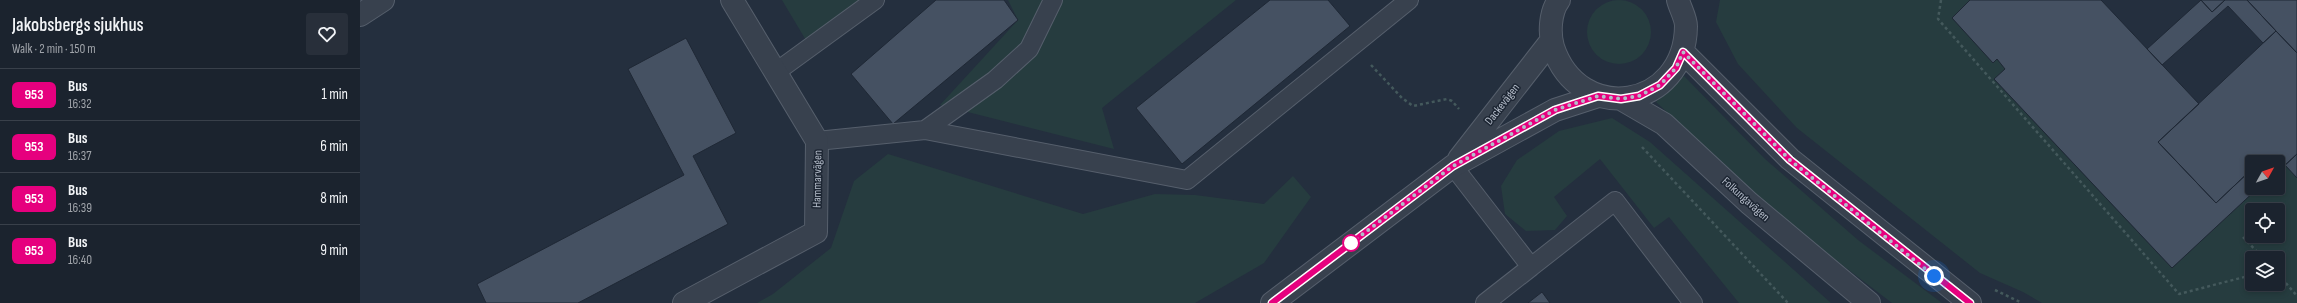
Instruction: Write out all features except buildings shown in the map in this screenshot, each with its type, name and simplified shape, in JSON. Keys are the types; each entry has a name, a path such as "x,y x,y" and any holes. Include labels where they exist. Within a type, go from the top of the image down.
{"street":[{"path":"360,15 383,0"},
{"name":"Hammarvägen","path":"684,303 816,232 818,141 732,0"},
{"path":"1556,1 1551,27 1551,41 1558,63 1567,75 1585,90 1598,96 1621,99 1639,96 1660,85 1676,68 1683,52 1686,24 1678,0"},
{"name":"Dackevägen","path":"1453,166 1551,41"},
{"path":"1683,52 1790,160 1970,303"},
{"name":"Dackevägen","path":"1276,302 1453,166 1555,110 1598,96"},
{"name":"Folkungavägen","path":"1621,99 1664,124 1750,203 1869,303"}],"lane":[{"path":"776,72 875,0"},
{"path":"925,130 996,80 1029,49 1053,0"},
{"path":"818,141 925,130 1187,180 1409,0"},
{"path":"1453,166 1531,267"},
{"path":"1485,303 1615,201 1693,303"}],"path":[{"path":"1941,0 1938,19 2179,294 2245,277"},
{"path":"1353,45 1408,103 1413,106 1448,99 1459,109"},
{"path":"1638,142 1788,303"},
{"path":"2243,236 2257,251"},
{"path":"2285,282 2297,296"}],"green space":[{"path":"782,0 875,0 810,47"},
{"path":"1008,0 1236,0 1102,108 1114,149 940,105 1018,20"},
{"path":"1619,0 1631,2 1642,9 1649,20 1651,32 1649,44 1642,55 1631,62 1619,64 1607,62 1596,55 1589,44 1587,32 1589,20 1596,9 1607,2"},
{"path":"1720,0 1970,0 1952,18 1993,62 1997,59 2005,69 1995,80 2172,268 2250,195 2285,195 2285,165 2297,178 2297,303 2042,303 2023,292 1980,273 1797,128 1738,64 1716,22"},
{"path":"1684,76 1765,159 1858,240 1942,303 1892,303 1787,223 1656,102"},
{"path":"1612,118 1650,142 1831,303 1739,303 1669,217 1654,228 1600,159 1554,197 1567,216 1555,230 1526,231 1505,214 1501,186 1517,160 1559,131"},
{"path":"888,154 1083,214 1155,194 1195,195 1264,204 1293,176 1311,197 1264,263 1195,303 757,303 773,294 831,248 854,181"}],"bus line":[{"name":"953","path":"1272,303 1453,166 1555,110 1598,96 1621,99 1639,96 1660,85 1676,68 1683,52 1790,160 1959,296 1970,303"}],"route":[{"path":"1351,243 1453,166 1555,110 1598,96 1621,99 1639,96 1660,85 1676,68 1683,52 1790,160 1934,276"}]}
